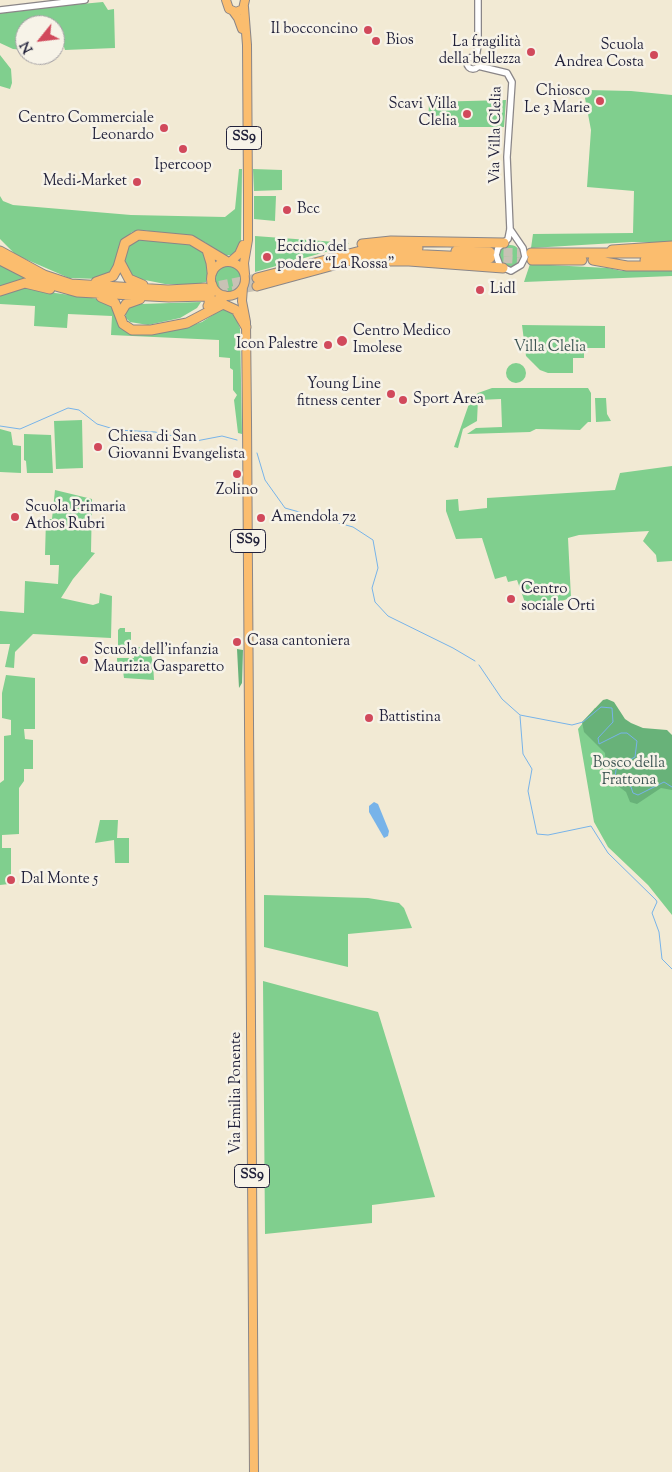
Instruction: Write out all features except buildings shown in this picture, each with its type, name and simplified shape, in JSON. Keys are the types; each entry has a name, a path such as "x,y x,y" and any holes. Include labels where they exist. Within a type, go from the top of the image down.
{"highway":[{"path":"71,284 109,279 117,271 125,244 138,235 191,240 229,261"},
{"path":"325,263 363,244 375,242 504,243"},
{"path":"0,244 22,263"},
{"path":"672,246 625,248 531,257 593,260 672,259"},
{"path":"207,250 212,263 212,272"},
{"path":"0,251 44,275 71,284 168,293"},
{"path":"572,254 672,253"},
{"path":"257,282 325,263 367,256 406,254 490,255"},
{"path":"0,260 45,283 111,300 120,314 123,324 137,331 186,323 218,306 229,305 236,310 246,328"},
{"path":"593,260 627,266 672,266"},
{"path":"325,263 410,261 503,268"},
{"path":"120,262 124,274 134,283 168,293"},
{"path":"0,291 25,283 57,291 168,293"},
{"path":"120,314 124,306 134,300 168,293 207,289 207,307"},
{"path":"198,317 207,307 226,296"}],"main road":[{"name":"SS9","path":"212,272 216,266 229,261 241,251 244,240 242,42 240,22 225,2"},
{"name":"SS9","path":"233,11 240,10 245,4"},
{"name":"SS9","path":"245,4 248,240 244,263 245,274 242,301 246,328"},
{"path":"229,261 240,266 245,274"},
{"path":"212,272 207,289 226,296 239,306 245,316"},
{"path":"226,296 235,295 243,287"},
{"name":"Via Emilia Ponente","path":"246,328 254,1472"}],"street":[{"path":"0,10 85,0"},
{"name":"Via Villa Clelia","path":"478,0 478,46 476,57 480,62 478,66"},
{"name":"Via Villa Clelia","path":"476,57 468,59 468,65 473,69 478,66 507,73 512,82 507,157 510,229 504,243 498,248 496,255 498,263 503,268"},
{"name":"Via Villa Clelia","path":"510,229 520,245"},
{"path":"503,268 511,270 521,265 524,252 520,245 513,242 504,243"}],"green space":[{"path":"103,2 108,10 114,9 115,48 65,50 65,15 15,15 15,49 13,49 0,43 0,13"},
{"path":"0,55 11,69 12,83 10,89 0,86"},
{"path":"587,90 631,91 672,95 672,243 632,242 531,248 533,234 633,233 634,191 587,187 591,130 585,98"},
{"name":"Scavi Villa Clelia","path":"506,100 504,127 428,127 429,102"},
{"path":"239,169 242,169 241,243 237,251 231,255 221,256 206,243 192,236 140,230 132,232 120,243 112,271 100,279 69,278 16,255 0,239 0,196 3,201 13,205 131,215 225,217 235,209"},
{"path":"253,169 282,170 282,190 254,191"},
{"path":"254,196 276,196 275,221 254,219"},
{"path":"255,236 349,243 343,247 255,272"},
{"path":"135,239 193,244 202,250 209,262 206,282 192,285 165,284 130,277 124,262 125,247"},
{"path":"510,245 518,248 521,256 518,264 510,267 502,264 499,256 502,248"},
{"path":"228,264 238,268 242,278 238,288 228,292 218,288 214,278 218,268"},
{"path":"530,264 608,268 622,271 672,270 672,276 524,282"},
{"path":"0,265 31,281 21,280 0,288"},
{"path":"24,286 48,292 99,299 112,304 118,323 131,334 177,330 202,322 222,309 233,312 240,328 242,434 238,433 234,400 237,395 233,390 233,370 230,368 230,358 219,357 219,340 111,335 112,316 68,314 67,328 34,326 35,306 0,304 0,294"},
{"path":"201,302 197,308 180,318 148,325 130,322 126,318 126,311 130,306"},
{"name":"Villa Clelia","path":"522,325 605,326 605,348 584,348 584,358 573,358 573,373 548,373 540,370 526,356"},
{"path":"516,363 523,366 526,373 523,380 516,383 509,380 506,373 509,366"},
{"path":"492,388 588,388 591,393 591,422 588,422 580,430 536,429 530,432 467,434 476,428 502,427 501,399 478,400 477,421 463,429 458,448 454,447 470,401 478,393"},
{"path":"595,398 606,398 607,414 611,421 596,422"},
{"path":"82,420 83,468 56,469 54,421"},
{"path":"0,429 11,432 13,445 21,446 21,473 0,472"},
{"path":"24,434 51,435 53,473 27,473 26,461 24,460"},
{"path":"672,466 672,561 657,562 656,555 643,541 649,531 579,535 568,538 571,598 528,611 517,580 508,582 506,576 495,579 482,538 456,539 446,511 446,500 458,499 459,511 487,508 487,498 615,490 620,473"},
{"path":"55,490 92,499 91,552 95,553 73,579 61,598 93,605 99,603 100,593 112,596 111,638 33,634 15,652 14,668 5,667 10,644 0,644 0,611 24,613 25,581 58,584 59,565 50,565 50,555 45,555 46,519 52,519"},
{"path":"125,628 125,632 131,632 131,646 118,646 118,630"},
{"path":"135,647 149,647 153,663 154,680 124,678 123,671 117,671 117,658 134,658"},
{"path":"237,649 243,650 242,683 239,688"},
{"path":"6,675 35,678 35,729 24,729 25,739 33,740 33,769 24,769 24,781 19,788 19,834 2,835 2,848 11,848 11,878 9,878 9,884 0,885 0,783 4,780 4,736 11,735 11,720 2,718 2,693"},
{"path":"607,699 614,702 625,719 631,723 643,728 667,730 672,735 672,790 661,788 637,804 630,802 626,792 610,780 606,768 605,753 584,732 582,722 603,700"},
{"name":"Bosco della Frattona","path":"595,708 621,718 672,762 672,915 648,885 608,847 594,822 578,729"},
{"path":"100,820 118,820 117,838 129,838 129,863 115,863 114,840 95,843"},
{"path":"264,895 368,898 399,903 404,908 412,928 348,934 348,967 264,947"},
{"path":"263,981 378,1012 435,1197 372,1205 372,1223 265,1234"}],"water":[{"path":"374,802 378,804 389,831 388,836 384,838 369,812 369,806"}],"waterway":[{"path":"0,426 20,429 68,408 79,410 97,424 117,430 155,432 196,441 222,436 237,440"},
{"path":"257,453 265,480 285,508 353,527 373,540 378,568 372,588 375,602 388,616 475,661"},
{"path":"479,665 502,699 520,715 572,725 583,722 601,707 612,708 613,722 598,738 599,744 621,733 627,733 637,741 635,757 620,765 616,770 615,777 627,783 633,793 638,795 664,782 672,787"},
{"path":"520,716 523,754 532,769 528,791 537,834 548,835 591,826 608,853 656,900 657,902 652,913 659,932 662,959 672,969"}],"tunnel":[{"path":"490,252 531,253"},
{"path":"490,258 532,260"},
{"path":"206,288 257,278"},
{"path":"206,296 257,286"}],"place":[{"name":"Il bocconcino","path":"368,30"},
{"name":"Bios","path":"376,41"},
{"name":"La fragilità della bellezza","path":"531,52"},
{"name":"Scuola Andrea Costa","path":"654,55"},
{"name":"Chiosco Le 3 Marie","path":"600,101"},
{"name":"Scavi Villa Clelia","path":"467,114"},
{"name":"Centro Commerciale Leonardo","path":"164,128"},
{"name":"Ipercoop","path":"183,149"},
{"name":"Medi-Market","path":"137,182"},
{"name":"Bcc","path":"287,210"},
{"name":"Eccidio del podere “La Rossa”","path":"267,257"},
{"name":"Lidl","path":"480,290"},
{"name":"Centro Medico Imolese","path":"342,341"},
{"name":"Icon Palestre","path":"328,345"},
{"name":"Young Line fitness center","path":"391,394"},
{"name":"Sport Area","path":"403,400"},
{"name":"Chiesa di San Giovanni Evangelista","path":"98,447"},
{"name":"Zolino","path":"237,474"},
{"name":"Scuola Primaria Athos Rubri","path":"15,517"},
{"name":"Amendola 72","path":"261,518"},
{"name":"Centro sociale Orti","path":"511,599"},
{"name":"Casa cantoniera","path":"237,642"},
{"name":"Scuola dell'infanzia Maurizia Gasparetto","path":"84,660"},
{"name":"Battistina","path":"369,718"},
{"name":"Dal Monte 5","path":"11,880"}]}
